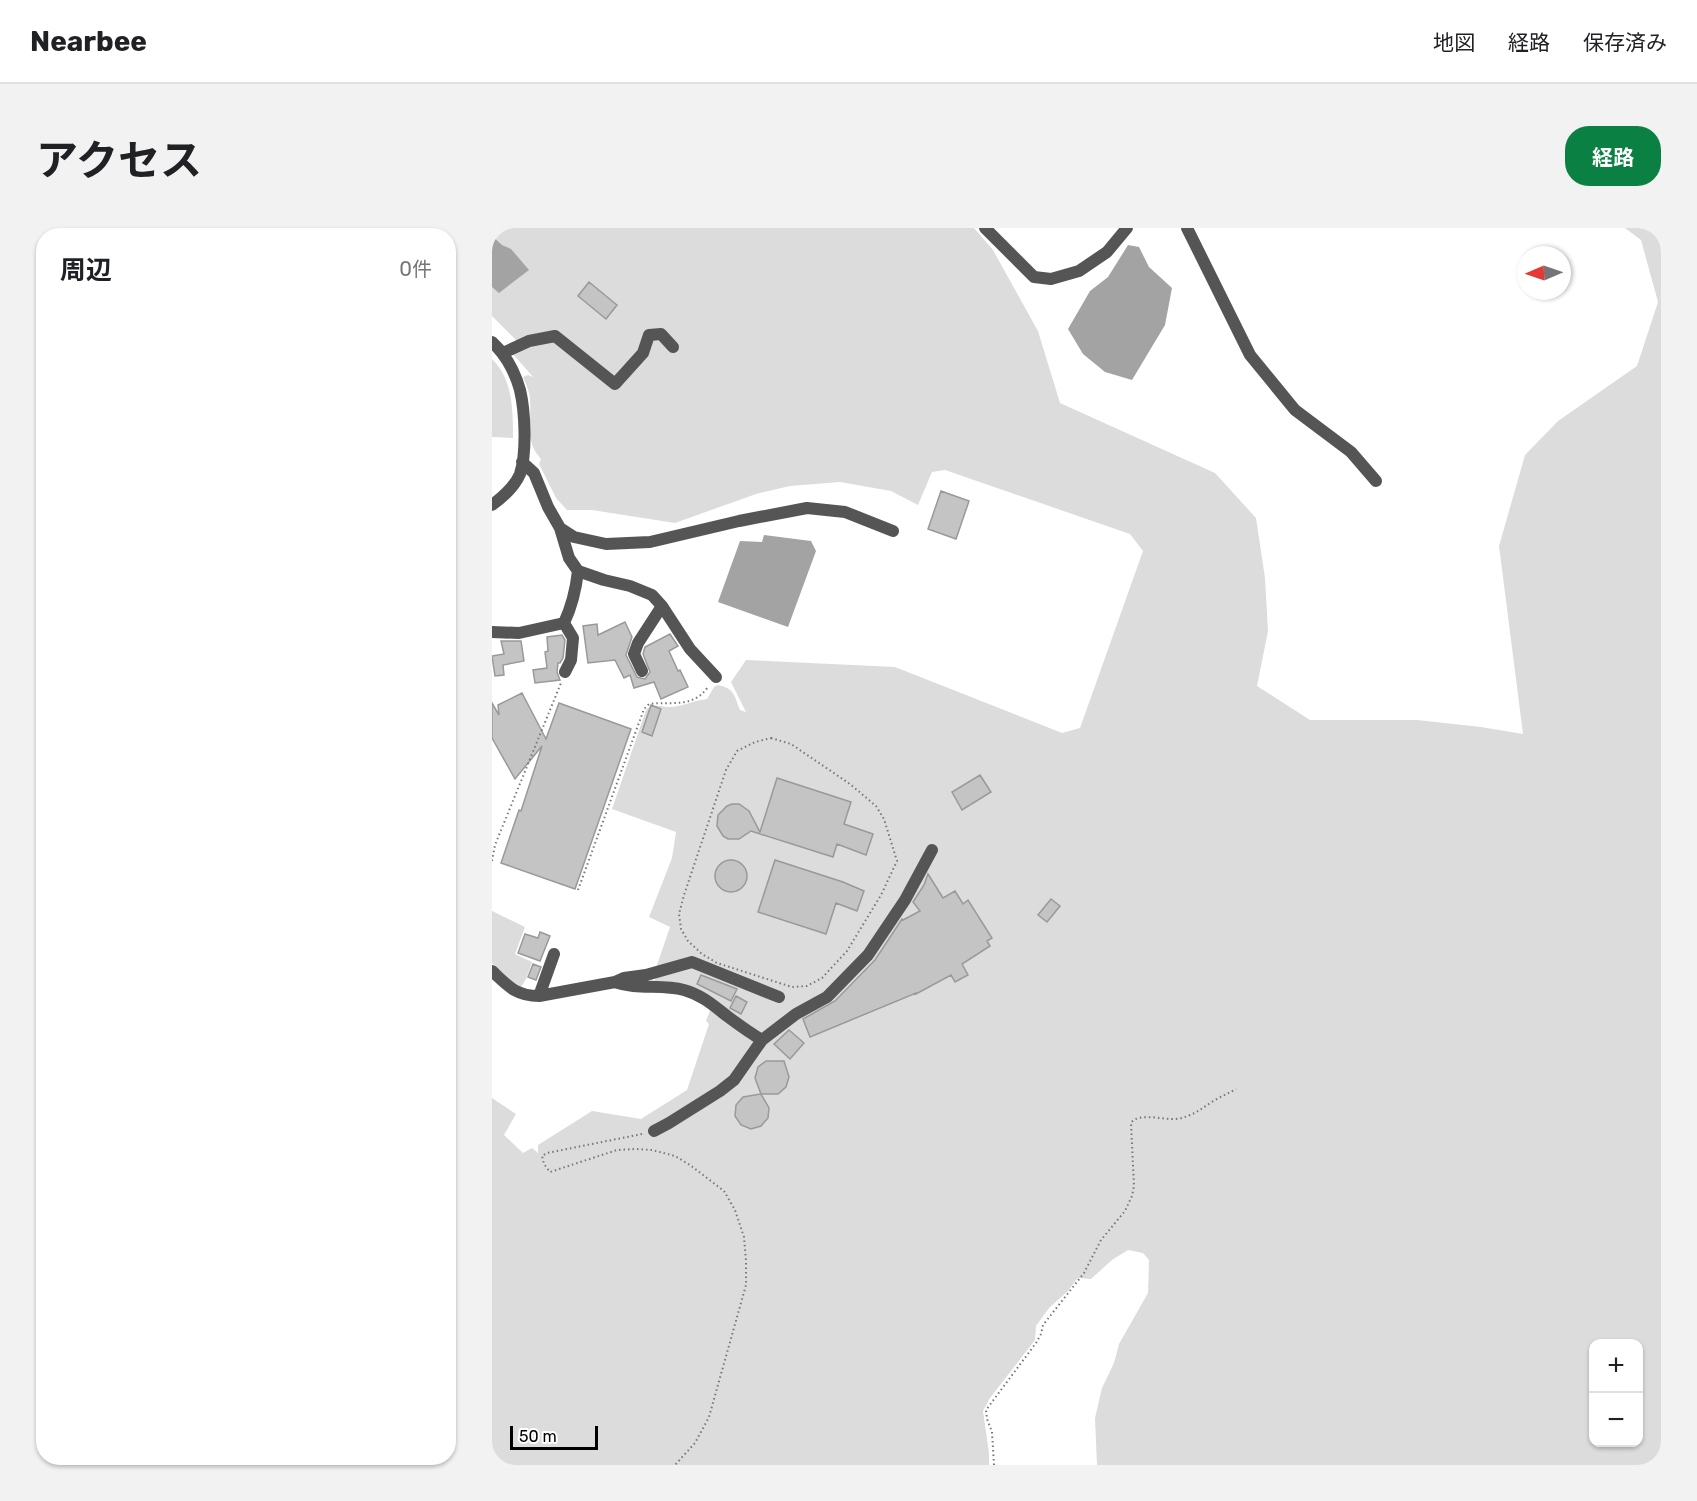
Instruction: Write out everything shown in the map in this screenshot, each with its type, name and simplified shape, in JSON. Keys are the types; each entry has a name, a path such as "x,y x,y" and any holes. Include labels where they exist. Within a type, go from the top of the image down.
{"street":[{"path":"985,228 1034,277 1051,279 1079,271 1107,252 1127,228"},
{"path":"1187,228 1250,356 1295,410 1351,452 1376,481"},
{"path":"503,353 529,341 555,336 615,384 643,353 649,335 661,334 673,347"},
{"path":"492,342 503,353 520,389 524,445 519,474 511,488 492,505"},
{"path":"522,462 534,473 548,507 560,528 569,558 578,571 652,595 662,606 690,649 716,677"},
{"path":"560,528 574,537 606,544 650,542 807,508 845,512 893,531"},
{"path":"564,623 570,609 578,571"},
{"path":"642,671 634,654 652,619 662,606"},
{"path":"492,632 519,633 564,623"},
{"path":"564,623 573,638 572,660 565,672"},
{"path":"654,1131 720,1091 734,1080 762,1040 796,1014 827,997 868,955 905,900 932,850"},
{"path":"539,996 554,954"},
{"path":"492,970 512,990 527,996 539,996 615,982 692,962 779,997"},
{"path":"615,982 626,986 667,986 699,994 762,1040"}],"path":[{"path":"492,861 495,845 565,672"},
{"path":"578,890 644,708 649,704 670,705 693,699 704,693 716,677"},
{"path":"771,738 791,744 850,784 876,806 884,819 897,861 882,895 848,951 822,978 807,986 792,987 717,963 702,954 688,941 681,929 679,914 726,770 737,751 755,742 771,738"},
{"path":"994,1465 992,1432 986,1410 1036,1343 1043,1325 1084,1273 1101,1240 1125,1210 1132,1196 1134,1186 1132,1120 1135,1118 1187,1117 1236,1089"},
{"path":"654,1131 559,1150 542,1156 550,1173 617,1150 652,1150 675,1156 724,1191 735,1210 744,1237 746,1285 709,1417 695,1443 675,1465"}],"shaded area":[{"path":"492,228 974,228 993,250 1038,331 1060,403 1215,473 1256,518 1265,578 1268,631 1257,686 1310,720 1417,720 1523,734 1499,546 1525,455 1558,421 1637,366 1658,302 1641,240 1625,228 1661,228 1661,1465 1097,1465 1095,1418 1102,1388 1114,1363 1119,1344 1148,1293 1149,1260 1143,1253 1128,1250 1112,1260 1091,1279 1078,1278 1068,1291 1049,1308 1036,1326 1035,1340 990,1398 983,1411 989,1465 492,1465 492,1098 516,1114 504,1135 523,1153 532,1148 538,1153 538,1145 592,1111 641,1119 687,1090 709,1024 706,1021 711,1008 746,1037 730,1016 655,983 656,968 670,927 649,917 672,858 676,832 612,809 646,710 654,706 674,707 707,699 714,687 718,685 731,691 740,710 746,712 731,682 746,660 895,667 1062,733 1080,728 1143,551 1130,534 945,470 932,472 918,505 891,491 840,482 790,486 756,494 675,523 592,510 567,510 556,498 539,464 541,459 532,445 530,397 523,377 528,375 533,377 512,353 517,341 492,316"},
{"path":"492,236 511,249 529,270 499,293 492,287"},
{"path":"1128,245 1139,247 1149,267 1172,288 1165,325 1132,380 1105,372 1083,354 1068,329 1090,291 1108,277"},
{"path":"492,359 499,367 508,386 512,406 513,438 492,437"},
{"path":"764,535 811,541 816,551 788,627 718,602 740,541 762,542"},
{"path":"492,911 525,927 515,954 532,962 521,987 506,978 492,963"}],"building":[{"path":"589,282 617,305 606,319 578,296"},
{"path":"941,491 969,501 956,539 928,529"},
{"path":"625,622 632,637 626,655 637,677 645,679 650,672 643,654 645,647 670,634 678,646 669,651 688,687 661,699 654,682 634,688 630,675 624,678 615,660 588,663 583,626 597,624 598,635"},
{"path":"562,635 565,640 563,658 558,663 557,672 560,680 535,683 533,670 547,668 545,652 548,651 547,637"},
{"path":"501,641 521,641 524,661 503,665 504,675 495,676 492,656 504,654"},
{"path":"522,693 546,739 559,703 631,729 575,889 501,863 542,746 515,779 492,738 492,703 499,715 498,705"},
{"path":"651,705 661,709 652,736 642,732"},
{"path":"980,775 991,792 962,810 952,792"},
{"path":"777,778 851,802 844,824 873,834 866,855 837,844 833,857 751,831 739,839 728,839 723,836 717,826 718,815 732,804 739,804 749,811 760,832"},
{"path":"731,860 742,865 747,876 742,887 731,892 720,887 715,876 720,865"},
{"path":"775,860 864,891 857,911 836,903 826,934 758,912"},
{"path":"928,874 943,898 955,891 963,904 968,900 992,938 987,941 990,946 962,964 968,975 955,982 951,975 916,994 810,1037 803,1019 835,1001 875,960 902,919 920,911 913,902"},
{"path":"1051,899 1060,906 1047,922 1038,915"},
{"path":"540,932 550,936 540,961 518,953 525,934 538,938"},
{"path":"533,964 541,967 536,980 528,977"},
{"path":"701,975 737,989 731,1001 697,984"},
{"path":"736,996 747,1002 741,1014 730,1008"},
{"path":"789,1030 804,1043 790,1059 774,1044"},
{"path":"766,1061 784,1061 789,1077 786,1087 778,1094 761,1094 755,1078 758,1067"},
{"path":"761,1094 769,1108 768,1118 761,1126 751,1129 741,1125 735,1116 736,1105 743,1097"}]}
